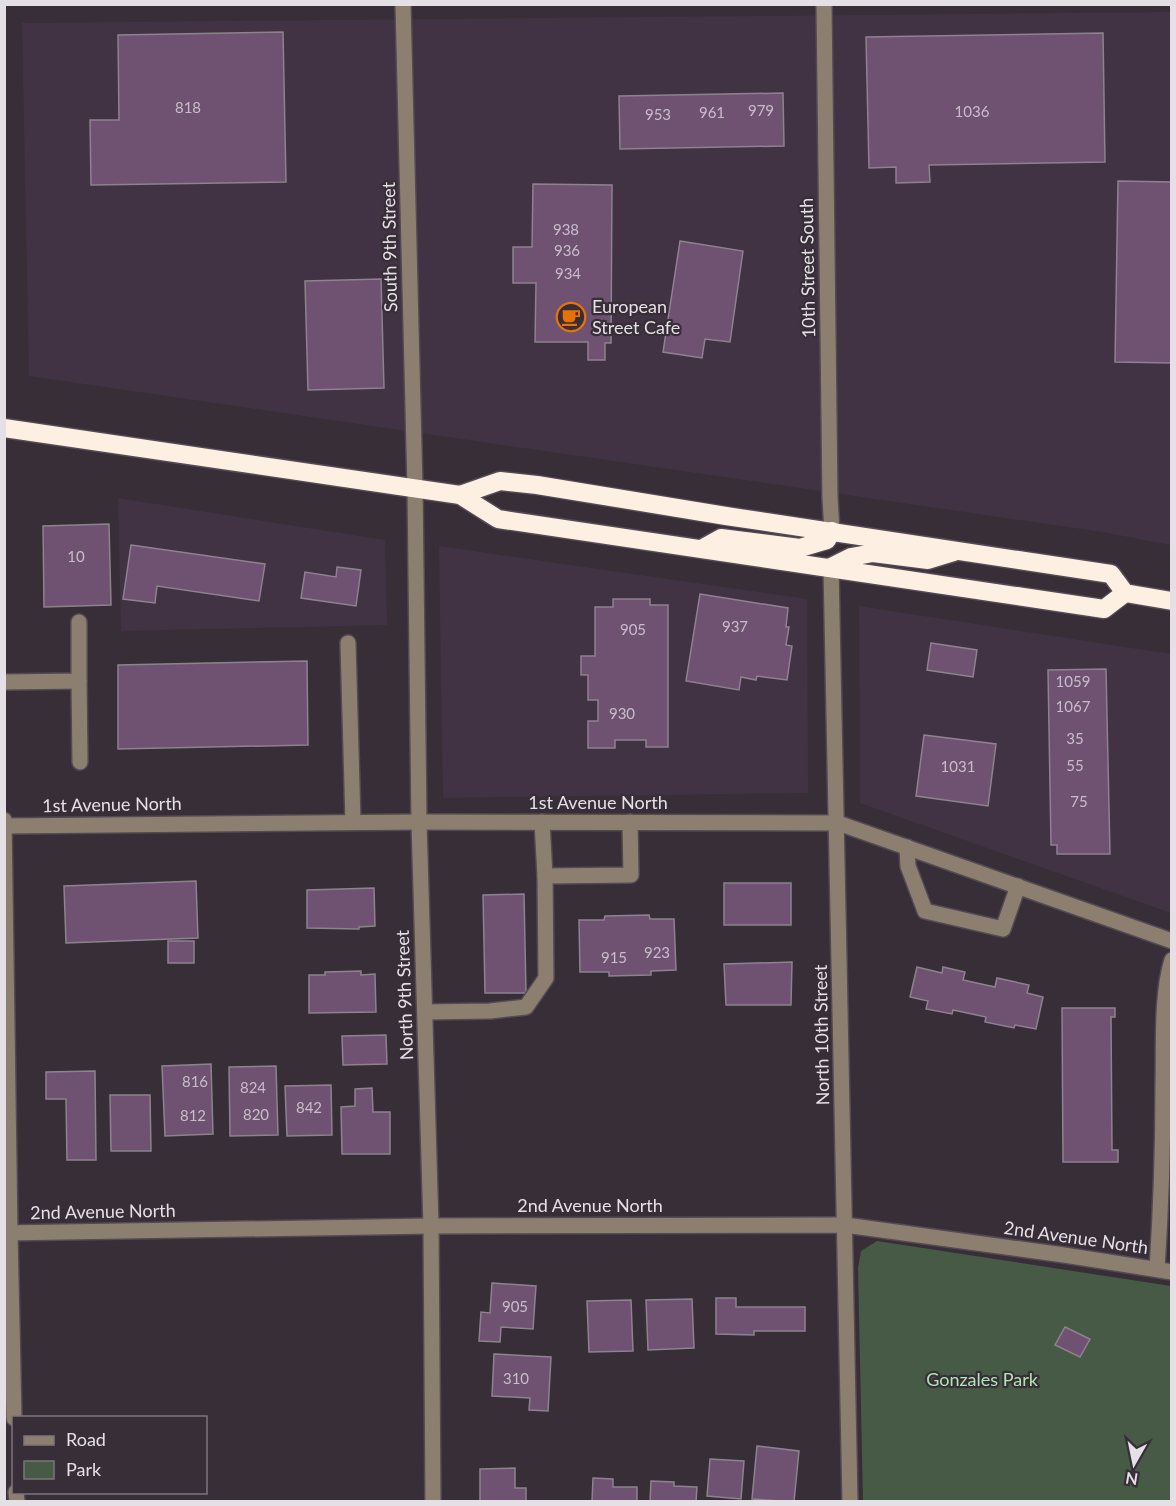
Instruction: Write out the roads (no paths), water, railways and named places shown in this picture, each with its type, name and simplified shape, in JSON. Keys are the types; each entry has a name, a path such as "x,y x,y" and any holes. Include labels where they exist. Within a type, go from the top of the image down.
{"highway":[{"path":"4,428 460,495 498,519 831,567 915,582 1104,609 1125,593"},
{"path":"460,495 500,481 1111,574 1125,593 1172,601"},
{"path":"703,548 721,538 800,548 826,540 832,531"},
{"path":"831,567 850,557 873,553 928,560 959,551"}],"street":[{"name":"South 9th Street","path":"403,4 415,488"},
{"name":"10th Street South","path":"824,4 832,531"},
{"name":"North 9th Street","path":"415,488 419,822 431,1226 434,1502"},
{"name":"North 10th Street","path":"831,567 850,1502"},
{"path":"79,622 80,762"},
{"path":"348,643 353,822"},
{"path":"4,682 79,681"},
{"path":"4,820 7,1233 14,1416"},
{"name":"1st Avenue North","path":"5,826 353,822 838,823 1172,941"},
{"path":"425,1012 526,1008 546,978 542,822"},
{"path":"545,876 631,875 630,822"},
{"path":"907,847 908,866 926,911 1003,929 1018,886"},
{"path":"1164,1270 1162,1194 1164,1045 1167,974 1172,960"},
{"name":"2nd Avenue North","path":"7,1233 431,1226 845,1225 1164,1270"}],"place":[{"name":"European Street Cafe","path":"571,317"}],"park label":[{"name":"Gonzales Park","path":"982,1380"}]}
